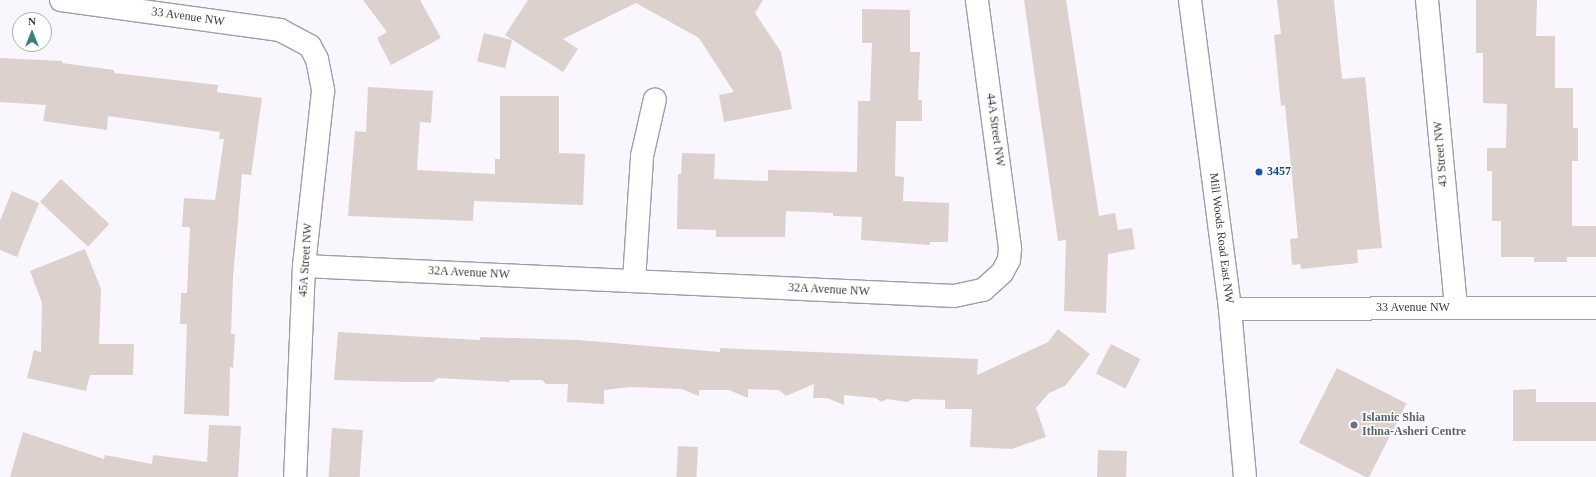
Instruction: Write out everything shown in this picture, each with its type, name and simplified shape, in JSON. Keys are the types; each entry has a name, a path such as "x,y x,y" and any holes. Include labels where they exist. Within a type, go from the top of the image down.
{"street":[{"name":"33 Avenue NW","path":"62,0 262,27 291,34 310,46"},
{"name":"44A Street NW","path":"977,0 1009,234 1009,260"},
{"name":"Mill Woods Road East NW","path":"1190,0 1230,308 1245,477"},
{"name":"43 Street NW","path":"1427,0 1456,308"},
{"name":"45A Street NW","path":"295,477 304,266 323,91 320,70 310,46"},
{"path":"634,281 642,156 655,99"},
{"name":"32A Avenue NW","path":"304,266 954,296 983,290 1002,273 1009,260"},
{"name":"33 Avenue NW","path":"1230,308 1596,308"}],"building":[{"path":"363,0 420,0 441,38 391,65 377,38 387,32"},
{"path":"528,0 763,0 755,13 781,52 792,109 724,122 719,95 734,92 699,38 636,3 563,39 578,49 563,72 505,35"},
{"path":"1024,0 1066,0 1099,216 1115,213 1118,230 1132,228 1135,249 1108,254 1106,313 1064,311 1066,240 1058,241"},
{"path":"1277,0 1334,0 1342,79 1365,77 1382,248 1357,250 1358,263 1301,269 1300,264 1292,265 1290,239 1298,238 1285,105 1281,106 1274,35 1281,34"},
{"path":"1476,0 1537,0 1536,36 1555,36 1555,88 1573,88 1573,128 1578,128 1578,161 1572,161 1572,226 1596,226 1596,257 1567,257 1567,262 1534,262 1534,257 1501,257 1501,221 1492,221 1492,171 1487,171 1487,148 1506,148 1507,104 1483,103 1483,53 1476,53"},
{"path":"862,9 910,10 910,52 920,52 918,100 922,100 922,121 896,121 895,176 904,177 903,201 949,203 948,242 930,242 930,245 861,240 862,217 833,216 833,213 786,211 785,237 716,237 716,230 677,229 678,174 681,174 682,153 715,154 714,179 768,181 768,170 857,172 858,101 870,101 872,43 862,43"},
{"path":"484,33 512,40 505,68 477,61"},
{"path":"0,58 62,61 62,63 114,70 114,73 218,85 217,92 262,98 251,175 242,174 233,277 231,334 235,334 233,368 230,367 229,416 184,414 187,324 180,324 181,293 187,293 190,227 182,227 184,198 215,200 224,139 219,139 220,132 108,116 107,130 43,121 46,105 0,102"},
{"path":"368,87 433,91 431,123 420,122 417,170 495,174 495,159 500,159 500,96 559,96 559,153 585,154 583,205 474,201 473,221 348,216 355,131 366,132"},
{"path":"61,179 109,224 88,247 40,202"},
{"path":"12,191 39,203 17,257 0,250 0,221"},
{"path":"85,249 101,289 99,344 134,344 133,375 90,375 86,391 27,378 34,350 41,352 42,303 30,271"},
{"path":"1058,329 1090,354 1065,386 1049,393 1036,408 1046,437 1012,449 970,447 972,409 945,409 945,400 913,399 907,402 887,399 881,402 876,398 844,395 844,405 827,398 813,398 814,384 786,396 779,390 748,389 748,398 729,390 699,390 699,396 682,389 631,387 604,390 604,404 567,402 568,384 546,384 542,380 510,380 509,382 438,378 433,382 405,382 334,380 338,332 480,340 480,337 578,340 720,352 720,348 978,359 977,375 1048,342"},
{"path":"1111,344 1140,359 1125,388 1096,373"},
{"name":"Islamic Shia Ithna-Asheri Centre","path":"1337,368 1406,403 1369,477 1366,477 1299,443"},
{"path":"1536,389 1536,402 1596,402 1596,441 1513,441 1513,390"},
{"path":"209,425 241,426 238,477 10,477 23,432 104,459 105,455 152,464 153,455 207,462"},
{"path":"332,428 363,430 360,477 329,477"},
{"path":"678,446 698,447 696,477 676,477"},
{"path":"1098,450 1127,451 1126,477 1097,477"}],"place":[{"name":"3457","path":"1259,172"},
{"name":"Islamic Shia Ithna-Asheri Centre","path":"1354,425"}]}
